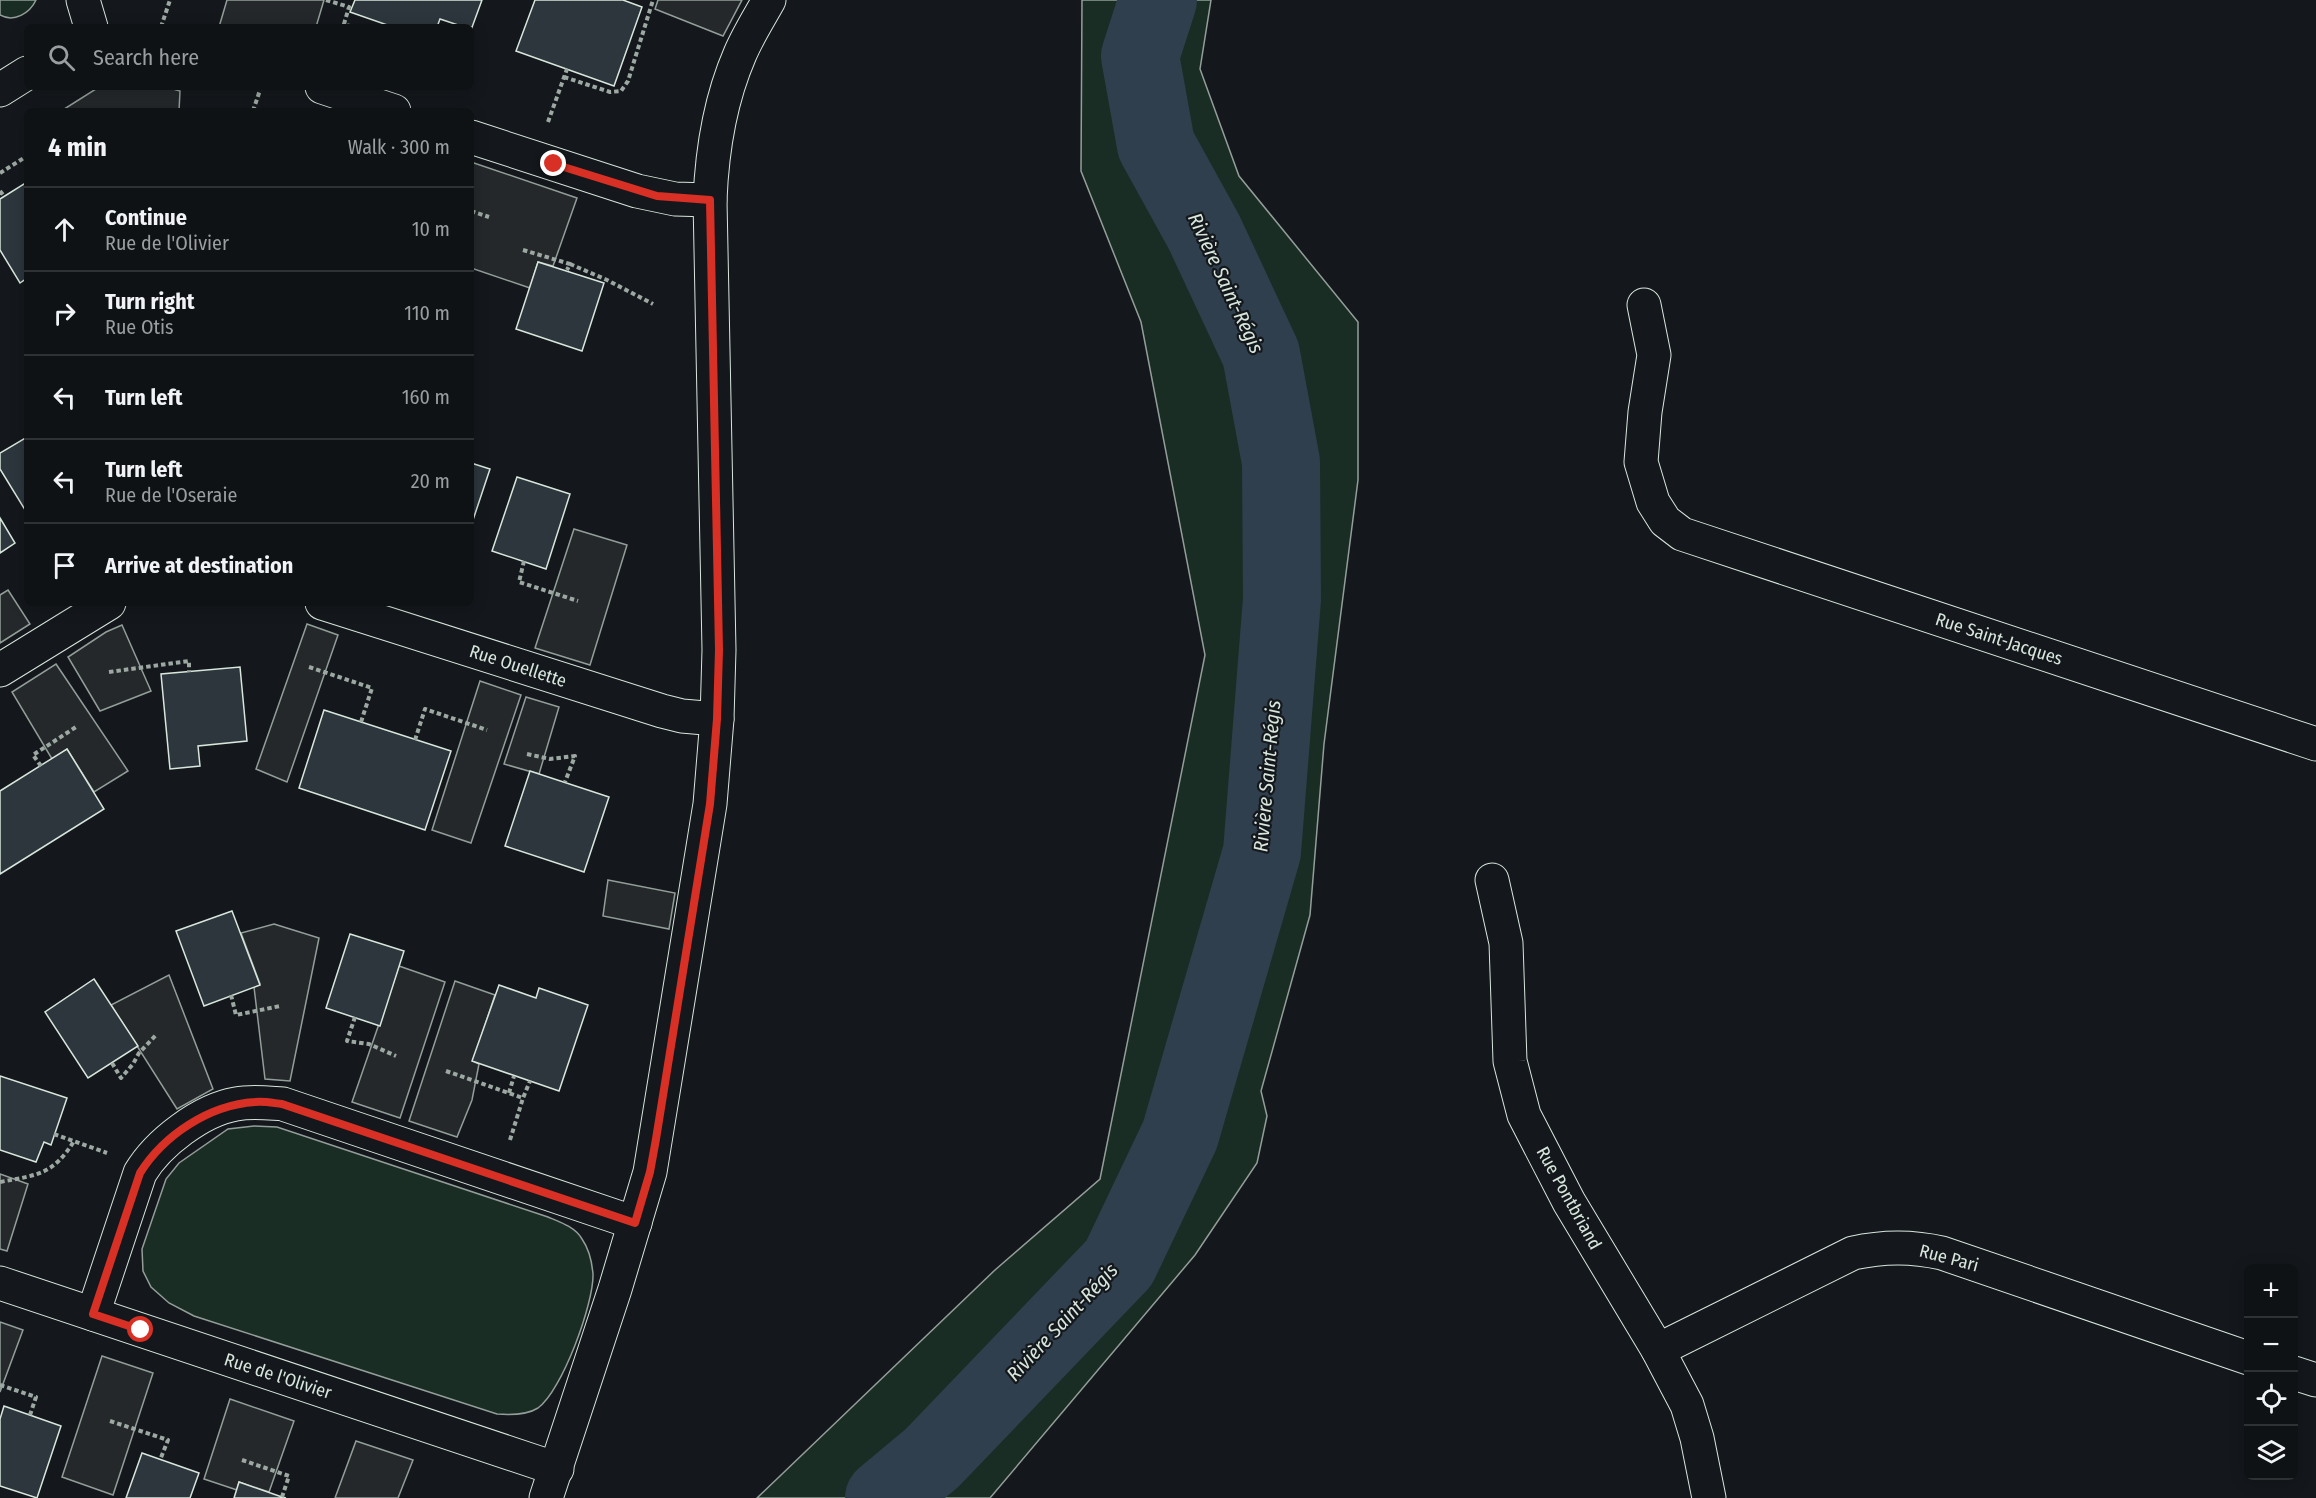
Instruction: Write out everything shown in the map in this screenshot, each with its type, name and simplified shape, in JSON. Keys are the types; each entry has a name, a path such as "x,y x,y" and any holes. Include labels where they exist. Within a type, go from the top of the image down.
{"street":[{"path":"83,0 90,24"},
{"path":"551,1484 650,1172 710,804 717,719 719,650 710,200 716,136 731,75 769,0"},
{"path":"331,90 385,108"},
{"path":"474,138 657,196 710,200"},
{"name":"Rue Saint-Jacques","path":"1644,305 1654,355 1645,412 1641,462 1653,502 1665,521 1682,534 2316,744"},
{"path":"0,670 104,606"},
{"name":"Rue Ouellette","path":"331,606 682,717 717,719"},
{"name":"Rue Pontbriand","path":"1491,879 1506,943 1510,1061 1524,1115 1569,1202 1658,1350 1687,1405 1697,1438 1709,1498"},
{"path":"93,1314 144,1166 153,1153 172,1137 210,1113 234,1104 258,1101 282,1104 635,1223"},
{"name":"Rue Pari","path":"1658,1350 1854,1253 1878,1248 1903,1248 1942,1253 2244,1357"},
{"name":"Rue de l'Olivier","path":"0,1283 93,1314 551,1484"},
{"path":"2298,1374 2316,1380"}],"path":[{"path":"162,24 170,0"},
{"path":"326,0 349,7 344,24"},
{"path":"564,77 610,92 621,91 628,81 653,0"},
{"path":"535,158 567,69"},
{"path":"254,108 260,90"},
{"path":"0,173 24,158"},
{"path":"0,190 4,196"},
{"path":"474,212 489,217"},
{"path":"524,250 570,264 653,304"},
{"path":"567,270 570,264"},
{"path":"524,561 519,582 578,601"},
{"path":"110,672 189,661 189,672"},
{"path":"309,666 372,688 361,722"},
{"path":"415,740 425,709 487,730"},
{"path":"40,766 33,755 76,727"},
{"path":"526,754 550,759 575,756 565,782"},
{"path":"231,995 236,1015 280,1006"},
{"path":"354,1017 347,1041 369,1044 396,1056"},
{"path":"112,1063 121,1078 134,1064 139,1053 156,1035"},
{"path":"446,1071 524,1098 530,1081"},
{"path":"509,1093 514,1076"},
{"path":"54,1134 144,1166"},
{"path":"0,1182 47,1172 63,1158 74,1141"},
{"path":"0,1385 36,1398 30,1415"},
{"path":"110,1421 168,1440 160,1460"},
{"path":"242,1460 289,1476 282,1497"}],"green space":[{"path":"0,0 36,0 26,13 11,18 0,15"},
{"path":"1082,0 1211,0 1200,69 1239,176 1358,322 1358,480 1324,744 1310,915 1261,1091 1267,1116 1257,1163 1195,1255 990,1498 757,1498 995,1270 1100,1179 1205,655 1141,322 1081,171"},
{"path":"254,1126 277,1127 548,1217 575,1231 590,1256 593,1274 592,1287 575,1346 557,1384 547,1399 538,1408 529,1412 497,1414 194,1316 169,1303 151,1287 143,1271 142,1249 166,1179 179,1163 228,1129"}],"shaded area":[{"path":"227,0 324,0 317,24 220,24"},
{"path":"658,0 742,0 723,36 655,9"},
{"path":"94,90 180,91 179,108 66,108"},
{"path":"474,163 577,198 553,266 538,262 530,288 474,269"},
{"path":"574,529 627,545 590,665 535,648"},
{"path":"8,590 30,624 0,643 0,595"},
{"path":"307,624 338,635 287,782 256,769"},
{"path":"122,625 151,691 100,711 68,657 106,632"},
{"path":"56,664 128,771 94,792 67,749 52,759 12,692"},
{"path":"480,681 521,695 471,843 432,830"},
{"path":"526,697 559,707 539,774 504,764"},
{"path":"608,880 675,893 669,929 603,916"},
{"path":"274,924 319,938 290,1081 265,1079 254,987 260,984 241,933"},
{"path":"399,966 445,982 400,1118 352,1102"},
{"path":"169,975 213,1089 177,1109 111,1005"},
{"path":"455,981 495,995 473,1061 479,1064 472,1100 457,1137 409,1121"},
{"path":"0,1174 28,1184 7,1251 0,1249"},
{"path":"0,1322 23,1330 0,1392"},
{"path":"102,1356 153,1373 113,1495 62,1477"},
{"path":"230,1399 294,1421 269,1492 239,1482 237,1490 204,1479"},
{"path":"356,1441 413,1460 398,1498 335,1498"}],"building":[{"path":"355,0 482,0 473,24 455,24 440,19 438,24 384,24 350,12"},
{"path":"535,0 623,0 642,7 614,86 516,51"},
{"path":"24,184 24,280 20,283 0,250 0,199"},
{"path":"538,262 604,283 582,351 516,329"},
{"path":"24,439 24,508 0,469 0,453"},
{"path":"474,464 490,469 474,517"},
{"path":"517,477 570,494 546,569 492,551"},
{"path":"0,518 15,543 0,553"},
{"path":"240,667 247,741 198,746 200,766 170,769 161,674"},
{"path":"324,710 451,751 425,830 299,788"},
{"path":"67,749 104,809 0,874 0,791"},
{"path":"530,771 609,797 584,872 505,846"},
{"path":"232,911 260,985 204,1006 176,931"},
{"path":"350,934 404,951 380,1026 326,1008"},
{"path":"94,979 138,1046 88,1078 45,1012"},
{"path":"499,985 536,998 539,988 588,1005 559,1091 472,1061"},
{"path":"0,1076 67,1098 51,1145 44,1142 36,1162 0,1150"},
{"path":"4,1406 61,1426 37,1498 0,1486 0,1419"},
{"path":"142,1453 199,1473 190,1498 126,1498"},
{"path":"239,1482 282,1497 286,1498 234,1498"}],"waterway":[{"name":"Rivière Saint-Régis","path":"884,1498 932,1458 1119,1263 1180,1135 1262,852 1282,599 1281,462 1261,354 1204,232 1156,145 1140,56 1158,0"}],"route":[{"path":"141,1330 93,1314 140,1173 153,1153 172,1137 210,1113 234,1104 258,1101 282,1104 635,1223 650,1172 656,1139 693,915 714,764 719,650 710,200 657,196 554,164"}]}
